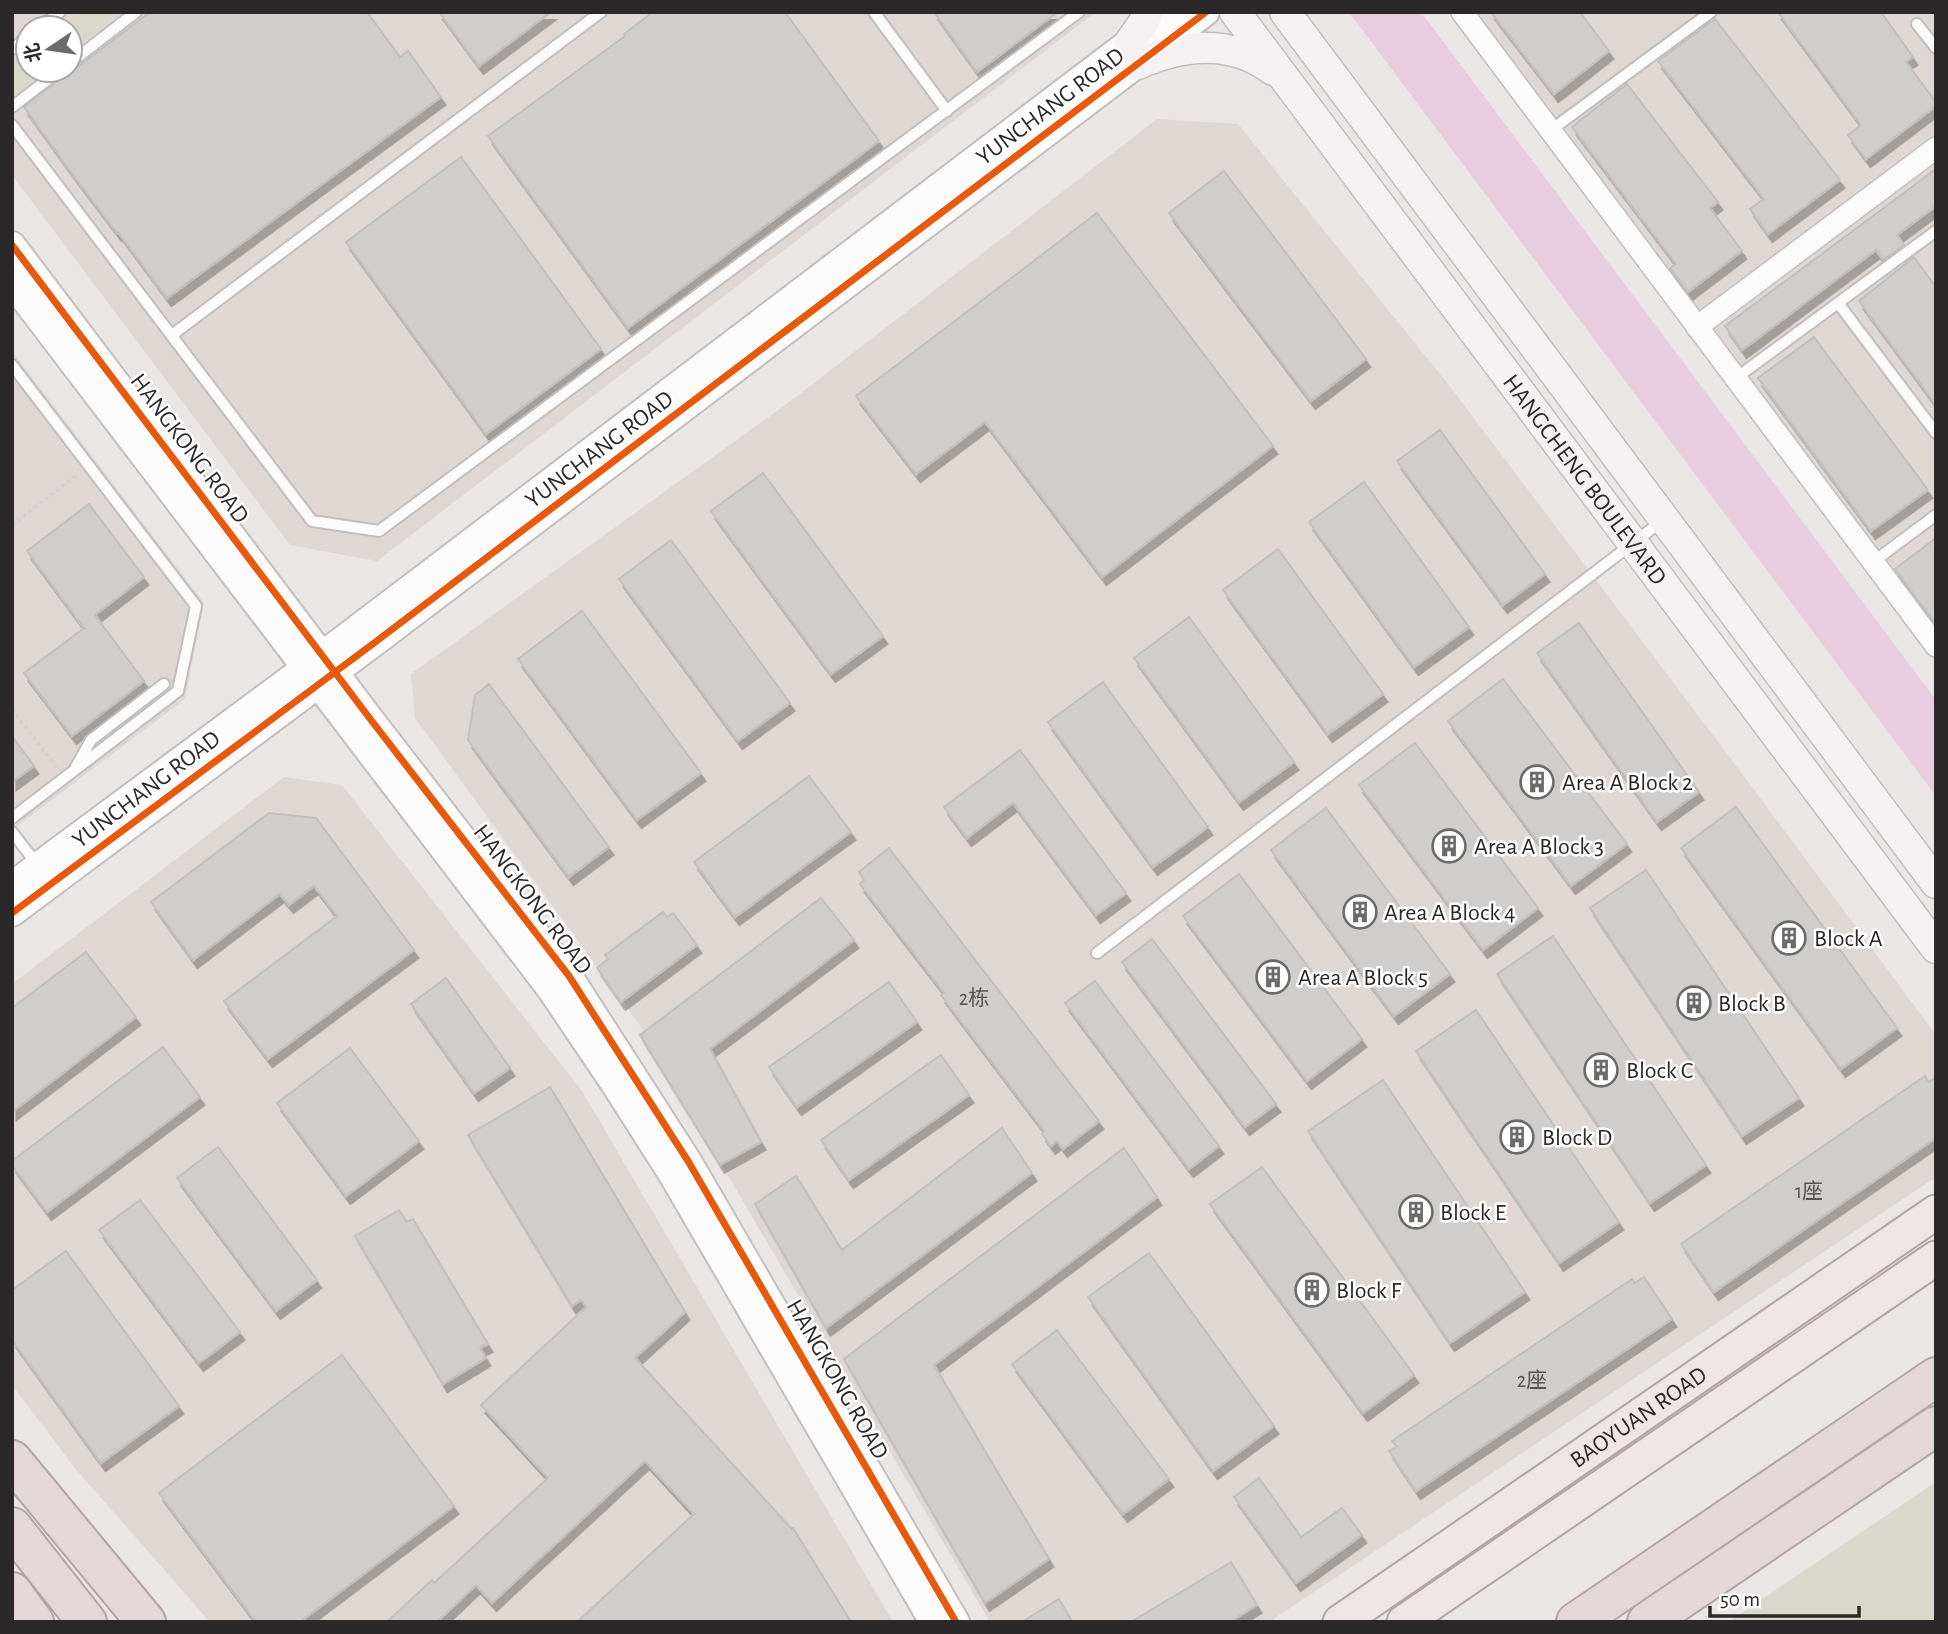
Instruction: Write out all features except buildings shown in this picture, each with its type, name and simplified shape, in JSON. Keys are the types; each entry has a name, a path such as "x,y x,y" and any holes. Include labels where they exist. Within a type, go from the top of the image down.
{"highway":[{"path":"1576,1622 1936,1377"},
{"path":"1647,1622 1936,1426"},
{"path":"12,1460 146,1622"},
{"path":"12,1527 89,1622"},
{"path":"12,1592 34,1622"}],"main road":[{"path":"1147,12 1134,53 1160,54 1183,48 1207,47 1233,51 1259,60 1285,79"},
{"name":"HANGCHENG BOULEVARD","path":"1235,12 1936,948"},
{"name":"HANGCHENG BOULEVARD","path":"1285,12 1936,883"},
{"name":"BAOYUAN ROAD","path":"1340,1622 1936,1212"},
{"name":"BAOYUAN ROAD","path":"1404,1622 1936,1258"},
{"path":"12,1515 89,1622"}],"street":[{"name":"YUNCHANG ROAD","path":"1134,53 1169,12"},
{"name":"YUNCHANG ROAD","path":"12,913 44,875 320,670 1134,53 1206,12"},
{"path":"1462,12 1936,646"},
{"path":"1697,327 1936,148"},
{"name":"HANGKONG ROAD","path":"12,245 551,990 615,1085 671,1172 933,1622"},
{"name":"HANGKONG ROAD","path":"12,283 320,670 569,976 688,1161 956,1622"},
{"name":"YUNCHANG ROAD","path":"12,885 44,875"}],"lane":[{"path":"84,51 136,12"},
{"path":"172,335 601,12"},
{"path":"874,12 947,111"},
{"path":"12,125 312,522 379,531 1079,12"},
{"path":"1551,130 1711,12"},
{"path":"1917,24 1936,48"},
{"path":"12,107 42,84"},
{"path":"1736,378 1936,232"},
{"path":"1838,303 1936,433"},
{"path":"12,365 196,606 178,691 12,818"},
{"path":"1873,562 1936,515"},
{"path":"1097,953 1665,519"},
{"path":"69,775 91,740 164,684"},
{"path":"12,832 44,875"}],"path":[{"path":"12,525 89,466"},
{"path":"12,709 69,775"}],"shaded area":[{"path":"12,12 1096,12 377,561 290,545 12,175"},
{"path":"120,12 84,40 84,14 78,14"},
{"path":"1349,12 1421,12 1936,700 1936,796"},
{"path":"1462,12 1936,12 1936,646"},
{"path":"14,64 14,84 27,84 12,95"},
{"path":"1157,119 1238,124 1452,389 1936,1035 1936,1177 1269,1622 990,1622 639,1024 415,718 411,674 784,406"},
{"path":"12,351 204,603 185,699 12,830"},
{"path":"284,777 342,785 582,1091 893,1622 210,1622 74,1467 12,1385 12,984"},
{"path":"1936,1482 1936,1622 1728,1622"}],"cycle path":[{"path":"12,913 374,643 1206,12"},
{"path":"12,245 371,720 569,976 688,1161 956,1622"}],"place":[{"name":"Area A Block 2","path":"1537,782"},
{"name":"Area A Block 3","path":"1449,846"},
{"name":"Area A Block 4","path":"1360,912"},
{"name":"Block A","path":"1789,938"},
{"name":"Area A Block 5","path":"1273,977"},
{"name":"Block B","path":"1694,1003"},
{"name":"Block C","path":"1601,1070"},
{"name":"Block D","path":"1517,1137"},
{"name":"Block E","path":"1416,1212"},
{"name":"Block F","path":"1312,1290"}]}
